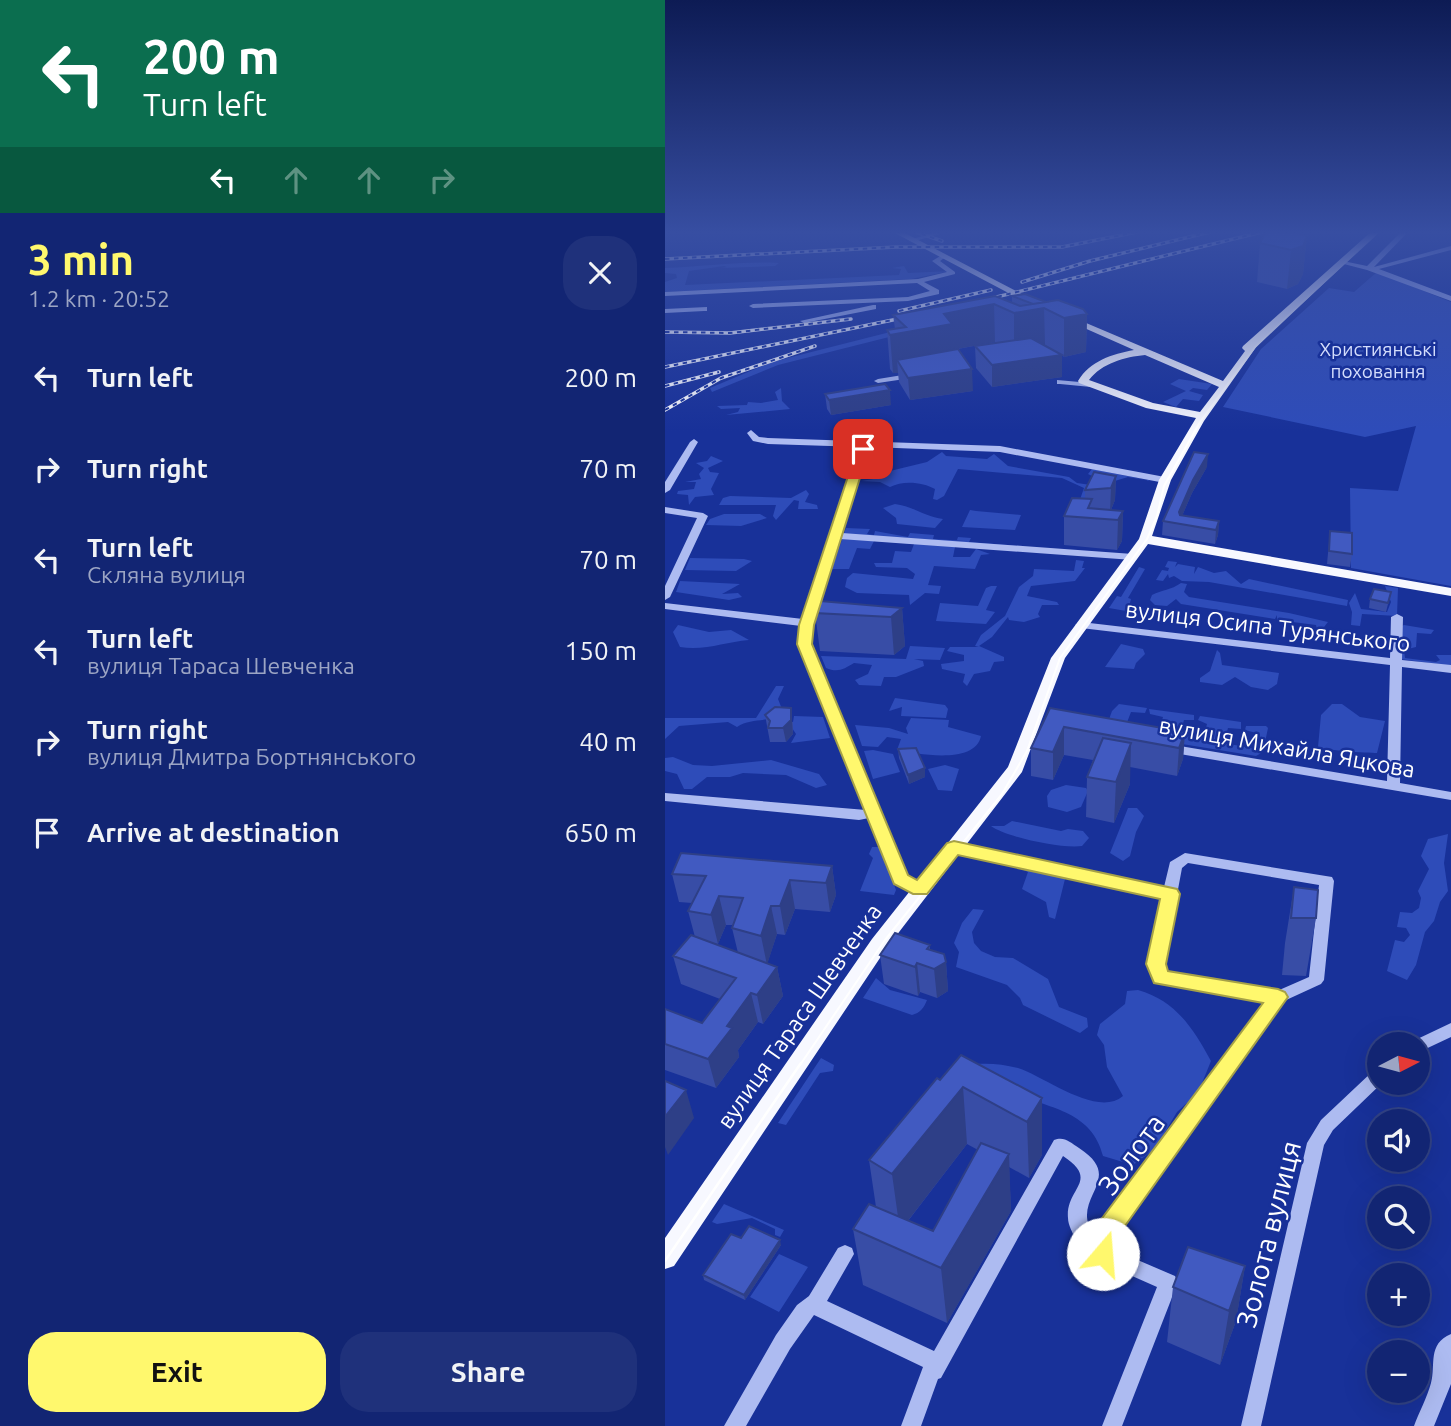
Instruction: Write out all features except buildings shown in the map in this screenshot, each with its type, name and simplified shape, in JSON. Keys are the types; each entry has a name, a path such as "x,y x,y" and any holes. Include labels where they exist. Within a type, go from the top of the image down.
{"main road":[{"path":"1024,298 1131,348 1148,352 1224,385"},
{"name":"вулиця Тараса Шевченка","path":"665,1258 879,944 992,803 1016,768 1040,727 1055,664 1080,625 1145,539 1165,480 1203,416 1255,344 1305,298"},
{"name":"вулиця Тараса Шевченка","path":"1203,374 1222,373 1239,353 1255,344"},
{"path":"1131,348 1087,372 1083,381 1150,406 1203,416"},
{"path":"1145,539 1451,592"}],"street":[{"path":"804,321 914,298"},
{"path":"753,306 908,299"},
{"path":"665,311 704,309"},
{"path":"1087,372 1060,382 1091,386"},
{"path":"878,380 925,373"},
{"path":"751,433 756,439 768,441 1000,449 1165,480"},
{"path":"665,491 694,442"},
{"path":"866,446 808,623 805,644 901,880 920,890"},
{"path":"665,510 702,516 665,597"},
{"path":"837,536 1133,558"},
{"path":"665,606 808,623"},
{"path":"1393,787 1397,617"},
{"name":"вулиця Осипа Турянського","path":"1080,625 1451,669"},
{"name":"вулиця Михайла Яцкова","path":"1154,746 1451,796"},
{"path":"665,797 859,815 874,813"},
{"path":"954,848 1170,894"},
{"path":"1185,858 1327,881 1316,980 1278,997 1161,977 1156,964 1170,894 1175,866 1185,858"},
{"name":"Золота","path":"1060,1145 1084,1158 1089,1167 1091,1179 1081,1200 1077,1225 1082,1233 1103,1237 1278,997"},
{"path":"1430,1040 1451,1029"},
{"name":"Золота вулиця","path":"1254,1425 1316,1143 1328,1125 1367,1088"},
{"path":"911,1426 934,1371 1060,1145"},
{"path":"1103,1237 1103,1254 1168,1282 1112,1426"},
{"path":"734,1426 806,1308 815,1304 845,1254"},
{"path":"815,1304 930,1360 934,1371"},
{"path":"1424,1426 1442,1381 1442,1358 1451,1344"}],"green space":[{"name":"Християнські поховання","path":"1318,298 1440,298 1451,302 1451,586 1351,568 1350,488 1398,491 1416,426 1365,437 1223,407 1261,349"},
{"path":"902,329 905,333 778,365 712,392 710,388 772,362"},
{"path":"1179,379 1212,384 1207,390 1193,388 1189,391 1203,395 1199,401 1183,399 1176,407 1163,402 1186,391 1170,384"},
{"path":"781,388 782,401 790,409 726,415 738,412 740,408 721,409 717,406 778,400 775,392"},
{"path":"942,452 946,456 987,459 994,454 1008,466 1069,477 1077,483 1091,485 1096,478 1088,474 1092,469 1152,481 1128,477 1095,487 1076,511 1084,488 1062,478 958,469 944,496 937,500 933,499 935,489 925,485 907,483 890,487 880,482 861,481 886,477 890,471 927,462"},
{"path":"711,456 723,461 708,468 710,472 719,473 711,489 714,495 695,497 689,505 688,495 677,494 678,491 694,489 696,482 685,482 701,479 699,474 704,468 696,463 707,461"},
{"path":"806,490 809,494 805,502 817,505 818,509 798,509 799,501 794,500 776,520 773,516 776,505 719,505 723,498 730,496 791,498"},
{"path":"895,504 943,519 935,528 897,524 896,518 883,508"},
{"path":"970,510 1021,515 1015,530 962,527"},
{"path":"724,514 760,514 767,518 741,526 706,525 710,519"},
{"path":"846,528 870,529 867,534 874,535 875,531 908,537 910,533 934,535 933,539 967,541 957,540 958,537 971,538 969,542 1023,546 1022,549 955,547 953,557 970,557 976,549 990,554 981,555 975,569 934,566 928,585 941,586 939,594 925,593 910,605 909,595 857,593 845,587 847,578 853,573 913,579 915,574 907,568 876,567 874,563 892,563 895,551 911,552 914,544 874,541 870,549 857,548 849,569 832,569"},
{"path":"690,558 752,561 736,571 685,570"},
{"path":"1076,560 1084,561 1082,568 1085,568 1075,581 1031,586 1027,596 1057,602 1059,605 1042,605 1038,614 1040,617 1024,622 1009,620 1008,617 992,637 979,646 1004,657 1004,661 994,662 990,671 974,674 967,686 963,682 965,674 942,669 941,664 964,661 964,655 947,651 950,647 979,647 975,646 981,635 1005,616 1019,587 1033,576 1034,569 1074,571"},
{"path":"1168,561 1177,562 1175,567 1178,564 1195,567 1194,574 1198,567 1214,573 1226,571 1241,584 1249,579 1348,600 1347,606 1209,582 1182,581 1174,576 1169,578 1168,574 1163,581 1156,580 1162,570 1168,571 1169,568 1165,567"},
{"path":"1139,567 1145,569 1128,598 1131,599 1130,603 1145,609 1143,614 1109,608 1117,596 1121,597"},
{"path":"680,581 740,584 722,594 738,593 742,597 729,600 676,592"},
{"path":"1181,583 1187,584 1184,592 1189,597 1328,622 1324,627 1334,633 1318,633 1316,625 1277,620 1277,615 1275,619 1181,604 1176,599 1167,606 1155,605 1150,600 1152,595"},
{"path":"997,586 986,610 995,612 986,624 936,621 940,603 978,606 986,588"},
{"path":"1385,586 1398,588 1397,616 1362,614 1360,626 1351,625 1352,612 1349,603 1355,593 1361,609 1387,612 1391,602"},
{"path":"678,625 709,632 731,630 749,640 706,647 680,647 673,632"},
{"path":"1404,625 1434,630 1431,634 1417,633 1416,647 1404,650 1405,658 1436,662 1440,660 1436,655 1451,655 1451,666 1400,659 1400,627"},
{"path":"1121,644 1143,649 1145,654 1134,669 1105,667"},
{"path":"910,646 945,648 940,660 914,659 923,661 924,666 896,677 884,677 881,686 859,685 855,680 868,674 872,665 854,663 844,669 834,670 826,668 821,656 906,659"},
{"path":"1217,650 1222,665 1279,673 1277,684 1268,690 1251,687 1235,677 1222,685 1200,682 1200,678 1210,671"},
{"path":"776,686 784,686 778,699 784,714 737,727 728,722 679,726 665,739 665,718 756,718"},
{"path":"895,698 945,705 948,709 946,718 901,716 902,707 889,711"},
{"path":"1119,704 1147,708 1145,713 1131,712 1126,725 1159,730 1163,717 1150,714 1149,709 1194,715 1194,720 1184,720 1180,734 1203,739 1207,724 1198,720 1200,716 1241,722 1241,729 1228,728 1224,743 1256,749 1260,734 1245,730 1246,726 1266,726 1268,728 1263,752 1256,756 1114,733 1107,725 1112,711"},
{"path":"1332,704 1342,704 1360,717 1385,721 1377,753 1318,747 1321,715"},
{"path":"794,716 823,717 830,738 791,743 796,734 792,728"},
{"path":"911,718 949,720 948,727 981,736 977,745 968,751 931,755 897,750 901,739 887,737 878,747 862,746 855,725 889,728 908,734 906,728"},
{"path":"864,751 893,754 900,772 873,779"},
{"path":"673,757 693,765 712,766 771,760 819,774 827,785 816,788 786,775 743,773 730,777 707,777 692,789 684,789 677,774 665,771 665,758"},
{"path":"945,765 959,769 952,791 938,790 928,769"},
{"path":"1066,785 1086,788 1088,791 1081,807 1067,812 1048,807 1047,796 1051,790"},
{"path":"1128,808 1137,808 1144,816 1136,832 1130,856 1123,861 1110,853"},
{"path":"1012,821 1061,831 1083,831 1089,838 1082,846 1061,846 1021,838 991,826 1004,826"},
{"path":"1448,834 1444,863 1448,891 1440,902 1434,921 1425,932 1416,965 1407,980 1387,971 1395,940 1404,942 1410,935 1406,928 1397,927 1400,912 1412,913 1419,908 1421,898 1418,891 1429,869 1421,856 1428,839"},
{"path":"872,847 880,847 896,890 894,895 860,891 873,858 869,854"},
{"path":"1020,866 1062,875 1065,879 1055,919 1049,917 1046,902 1022,889 1028,872 1019,868"},
{"path":"973,909 984,910 972,932 974,943 981,951 995,957 1013,958 1048,979 1059,1007 1087,1018 1088,1027 1080,1033 1023,1005 1007,985 956,967 959,952 954,943 962,923"},
{"path":"876,978 890,990 927,1000 925,1005 912,1015 863,998"},
{"path":"1138,990 1163,1001 1182,1017 1211,1061 1198,1093 1177,1112 1155,1149 1133,1165 1103,1156 1097,1140 1078,1120 1009,1091 975,1064 1018,1068 1071,1094 1100,1102 1112,1101 1123,1096 1107,1067 1104,1045 1097,1035 1100,1024 1125,1004 1127,991"},
{"path":"821,1058 834,1065 833,1071 820,1073 786,1125 778,1123"},
{"path":"724,1204 784,1230 780,1237 775,1235 775,1229 752,1218 717,1224 712,1222"},
{"path":"779,1254 808,1267 779,1312 750,1297"}],"tram line":[{"path":"800,1065 885,940 1002,794 1027,751 1060,658 1147,539 1157,516 1164,486 1200,422 1255,347 1307,298"},
{"path":"665,1261 801,1063"}],"railway":[{"path":"899,311 958,298"},
{"path":"980,301 994,298"},
{"path":"665,367 912,316"},
{"path":"665,332 730,333 851,319"},
{"path":"665,410 721,378 815,346"},
{"path":"665,386 719,372"}],"route":[{"path":"863,449 804,634 805,644 901,880 920,890 954,848 1170,894 1156,964 1156,972 1161,977 1278,997 1103,1237 1103,1254"}]}
